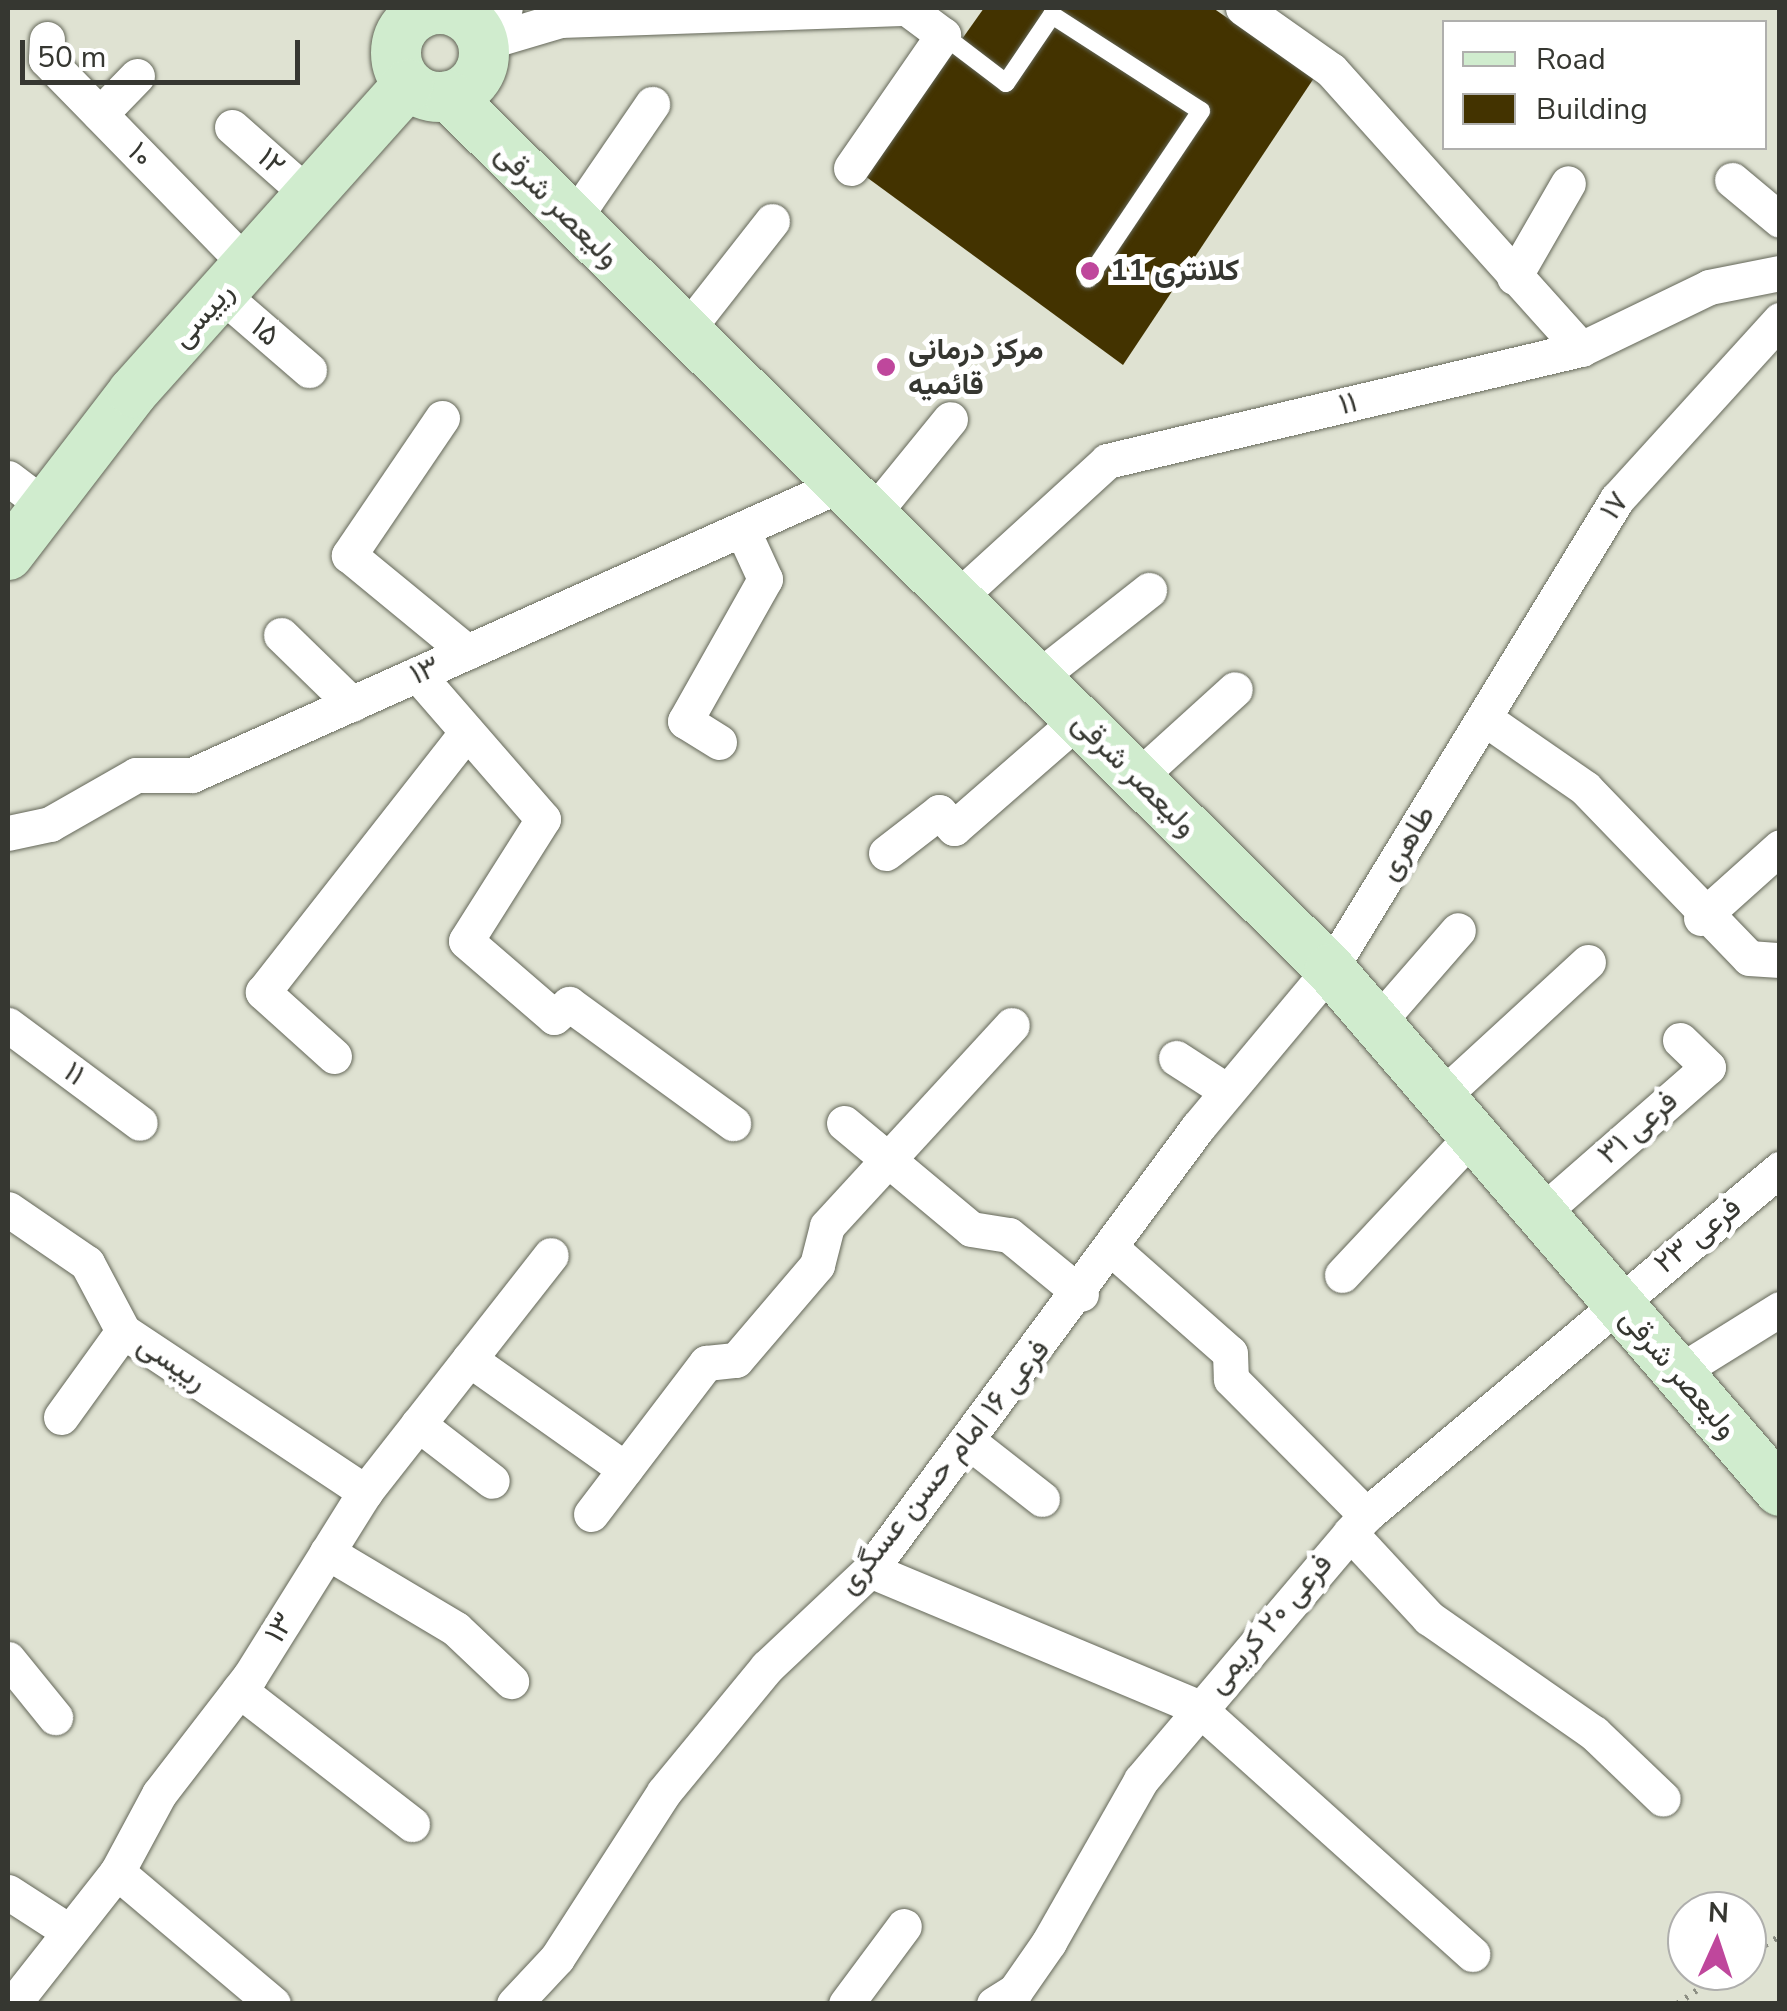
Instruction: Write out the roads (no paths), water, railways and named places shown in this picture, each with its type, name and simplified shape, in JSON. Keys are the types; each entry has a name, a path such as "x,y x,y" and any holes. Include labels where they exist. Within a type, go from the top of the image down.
{"main road":[{"path":"429,90 395,51 391,18 419,14 474,19"},
{"name":"رییسی","path":"8,555 26,492 235,280 311,196 429,90 478,76 474,19"},
{"name":"ولیعصر شرقی","path":"429,90 572,221 1330,969 1780,1491"}],"street":[{"path":"474,19 560,20 714,10 908,8 942,35 851,168"},
{"path":"1243,8 1331,70 1581,349"},
{"name":"۱۰","path":"47,39 46,59 100,114 235,280"},
{"path":"100,114 137,76"},
{"path":"572,221 652,104"},
{"name":"۱۲","path":"232,126 311,196"},
{"path":"1732,180 1780,220"},
{"path":"1514,277 1568,183"},
{"path":"684,332 772,221"},
{"name":"۱۱","path":"956,600 1108,461 1581,349 1709,287 1780,273"},
{"name":"۱۵","path":"235,280 309,370"},
{"name":"۱۷","path":"1484,718 1617,499 1780,320"},
{"path":"442,418 349,555 467,652"},
{"path":"856,501 950,420"},
{"name":"۱۳","path":"8,833 50,824 136,775 192,775 742,529 856,501"},
{"path":"719,742 685,721 765,579 742,529"},
{"path":"1036,679 1149,590"},
{"path":"282,635 352,704"},
{"path":"417,674 543,819 466,941 554,1017 569,1004 733,1123"},
{"path":"1137,778 1234,689"},
{"path":"1484,718 1585,788 1701,918 1749,958 1780,960"},
{"name":"طاهری","path":"1330,969 1484,718"},
{"path":"886,853 939,812 954,828 1078,720"},
{"path":"334,1056 263,992 467,732"},
{"path":"1701,918 1780,847"},
{"path":"1377,1023 1458,930"},
{"path":"1440,1098 1588,962"},
{"name":"فرعی ۱۶ امام حسن عسگری","path":"514,2004 557,1958 664,1792 767,1667 870,1570 1081,1294 1227,1092 1330,969"},
{"path":"591,1514 706,1363 736,1360 805,1279 827,1226 1012,1025"},
{"name":"۱۱","path":"8,1026 140,1124"},
{"name":"فرعی ۳۱","path":"1540,1214 1708,1068 1680,1040"},
{"path":"1176,1058 1227,1092"},
{"path":"844,1123 891,1155 971,1229 1009,1235 1081,1294"},
{"path":"1342,1275 1473,1136"},
{"name":"فرعی ۲۳","path":"1616,1303 1780,1169"},
{"name":"رییسی","path":"8,1209 87,1263 124,1330 365,1492"},
{"path":"1112,1249 1230,1353 1231,1378 1358,1524 1429,1618 1594,1733 1663,1799"},
{"name":"۱۳","path":"14,2004 66,1930 117,1872 158,1794 239,1690 365,1492 551,1255"},
{"name":"فرعی ۲۰ کریمی","path":"994,2004 1014,1991 1050,1942 1141,1780 1196,1708 1358,1524 1616,1303"},
{"path":"1677,1373 1780,1309"},
{"path":"60,1417 124,1330"},
{"path":"470,1359 625,1470"},
{"path":"418,1424 492,1481"},
{"path":"968,1442 1042,1500"},
{"path":"327,1552 456,1629 512,1681"},
{"path":"870,1570 1196,1708 1472,1954"},
{"path":"8,1659 55,1717"},
{"path":"239,1690 412,1824"},
{"path":"117,1872 272,2004"},
{"path":"8,1892 66,1930"},
{"path":"846,2004 904,1926"}],"lane":[{"path":"942,35 1006,83 1052,15 1201,111 1088,279"}],"place":[{"name":"کلانتری 11","path":"1090,271"},
{"name":"مرکز درمانی قائمیه","path":"886,367"}]}
